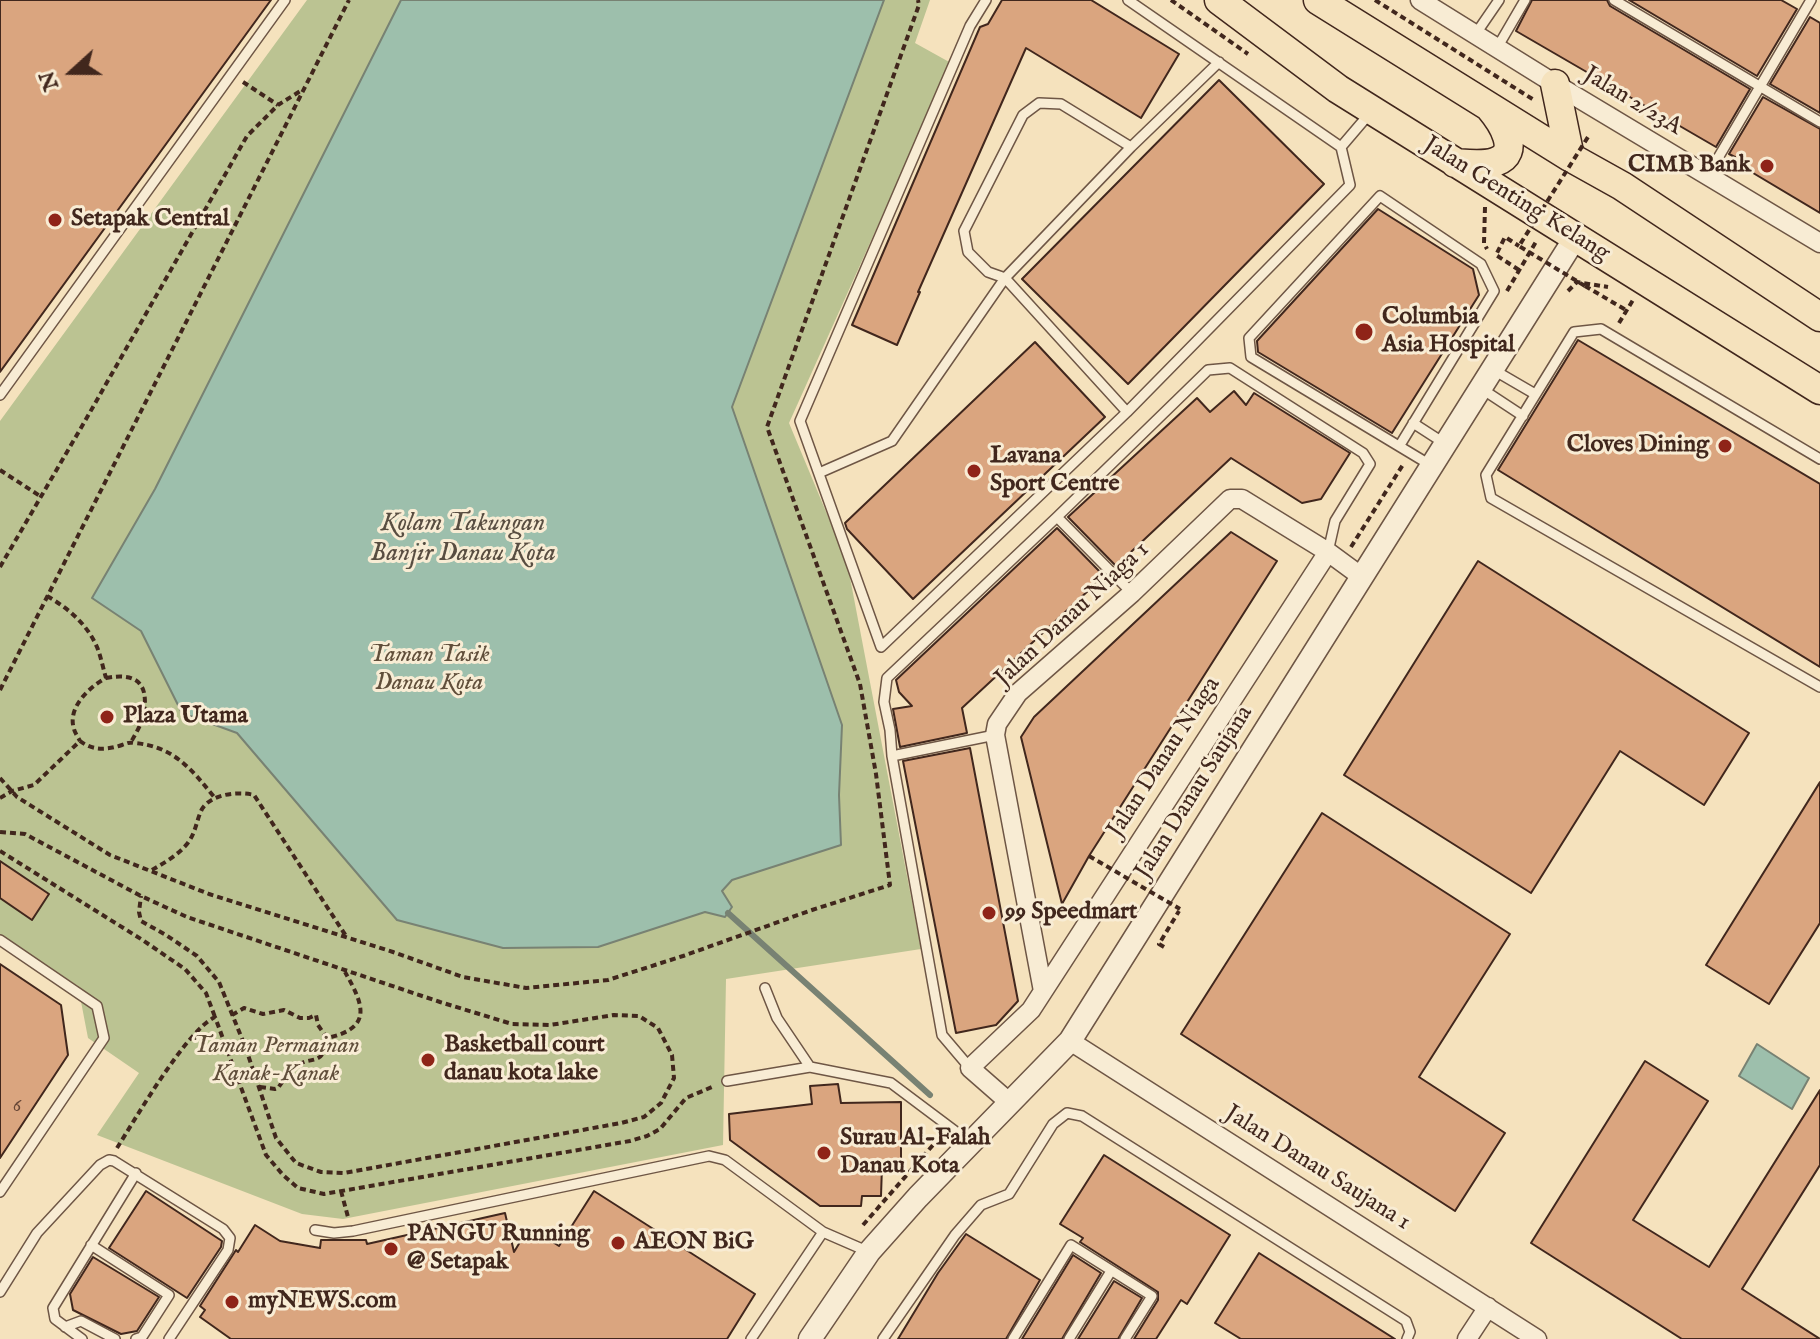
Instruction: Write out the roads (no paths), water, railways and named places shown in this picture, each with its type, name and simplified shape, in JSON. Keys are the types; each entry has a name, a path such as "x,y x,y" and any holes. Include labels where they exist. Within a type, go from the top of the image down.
{"main road":[{"name":"Jalan Genting Kelang","path":"1219,0 1338,89 1820,390"},
{"path":"1318,0 1490,107 1579,147 1622,186 1819,317"},
{"path":"1555,84 1562,117 1579,147"},
{"path":"1454,163 1491,163 1500,161 1507,154 1509,145 1505,128 1490,107"},
{"path":"1546,220 1599,232 1820,371"}],"street":[{"name":"Jalan 2/23A","path":"1420,0 1820,243"},
{"name":"Jalan Danau Saujana","path":"810,1339 869,1252 918,1197 1070,1041 1575,238"},
{"name":"Jalan Danau Niaga 1","path":"995,735 997,724 1018,693 1132,593 1230,499 1242,499 1335,557"},
{"path":"1335,557 1362,577"},
{"name":"Jalan Danau Niaga","path":"970,1068 1031,1010 1335,557"},
{"path":"995,735 1043,991"},
{"name":"Jalan Danau Saujana 1","path":"1070,1041 1537,1339"},
{"path":"970,1068 1010,1103"},
{"path":"1467,1339 1488,1307"}],"lane":[{"path":"0,395 285,0"},
{"path":"986,0 970,26 800,421 881,647 1127,412 1350,185 1341,147 1128,0"},
{"path":"1475,35 1499,0"},
{"path":"1497,48 1525,0"},
{"path":"1614,0 1820,122"},
{"path":"1708,175 1811,0"},
{"path":"819,473 892,441 1005,278 1131,147 1219,62"},
{"path":"1127,412 1005,278 988,272 968,252 964,231 1023,115 1039,103 1061,104 1131,147"},
{"path":"1341,147 1372,111"},
{"path":"1400,445 1494,291 1481,264 1380,196 1249,338 1251,357 1432,466"},
{"path":"1820,459 1601,329 1574,332 1486,475 1491,498 1820,687"},
{"path":"970,1068 942,1035 892,756 884,702 887,678 1208,370 1230,368 1363,453 1370,464 1335,521 1335,557"},
{"path":"1492,369 1535,394"},
{"path":"1480,388 1523,416"},
{"path":"1413,423 1446,443"},
{"path":"1057,517 1132,593"},
{"path":"892,756 995,735"},
{"path":"0,940 97,1006 104,1038 0,1192"},
{"path":"765,988 777,1018 810,1067"},
{"path":"727,1081 810,1067 891,1083 971,1143"},
{"path":"883,1339 955,1235 981,1205 1009,1194 1053,1124 1067,1113 1082,1116 1406,1321 1410,1332 1407,1339"},
{"path":"315,1230 334,1233 353,1231 709,1156 725,1160 823,1232 869,1252"},
{"path":"0,1292 37,1233 100,1165 109,1160 118,1162 223,1229 230,1238 228,1250 169,1339"},
{"path":"82,1339 55,1319 53,1308 136,1173"},
{"path":"751,1339 823,1232"},
{"path":"91,1245 169,1295 142,1337 136,1339"},
{"path":"1013,1339 1071,1245 1152,1296 1125,1339"},
{"path":"1069,1339 1111,1271"},
{"path":"65,1327 81,1321 115,1339"}],"water":[{"name":"Kolam Takungan Banjir Danau Kota","path":"401,0 884,0 732,407 842,725 839,795 841,845 732,880 722,891 732,907 725,917 705,912 598,947 503,948 397,920 237,733 182,713 141,631 92,598 155,489"},
{"path":"1757,1044 1809,1078 1792,1109 1739,1076"}],"waterway":[{"path":"728,913 930,1095"}],"place":[{"name":"CIMB Bank","path":"1767,166"},
{"name":"Setapak Central","path":"55,220"},
{"name":"Columbia Asia Hospital","path":"1364,332"},
{"name":"Cloves Dining","path":"1725,446"},
{"name":"Lavana Sport Centre","path":"974,471"},
{"name":"Plaza Utama","path":"107,717"},
{"name":"99 Speedmart","path":"989,913"},
{"name":"Basketball court danau kota lake","path":"428,1060"},
{"name":"Surau Al-Falah Danau Kota","path":"824,1153"},
{"name":"AEON BiG","path":"618,1243"},
{"name":"PANGU Running @ Setapak","path":"391,1249"},
{"name":"myNEWS.com","path":"232,1302"}],"park label":[{"name":"Taman Tasik Danau Kota","path":"429,670"},
{"name":"Taman Permainan Kanak-Kanak","path":"276,1061"}]}
